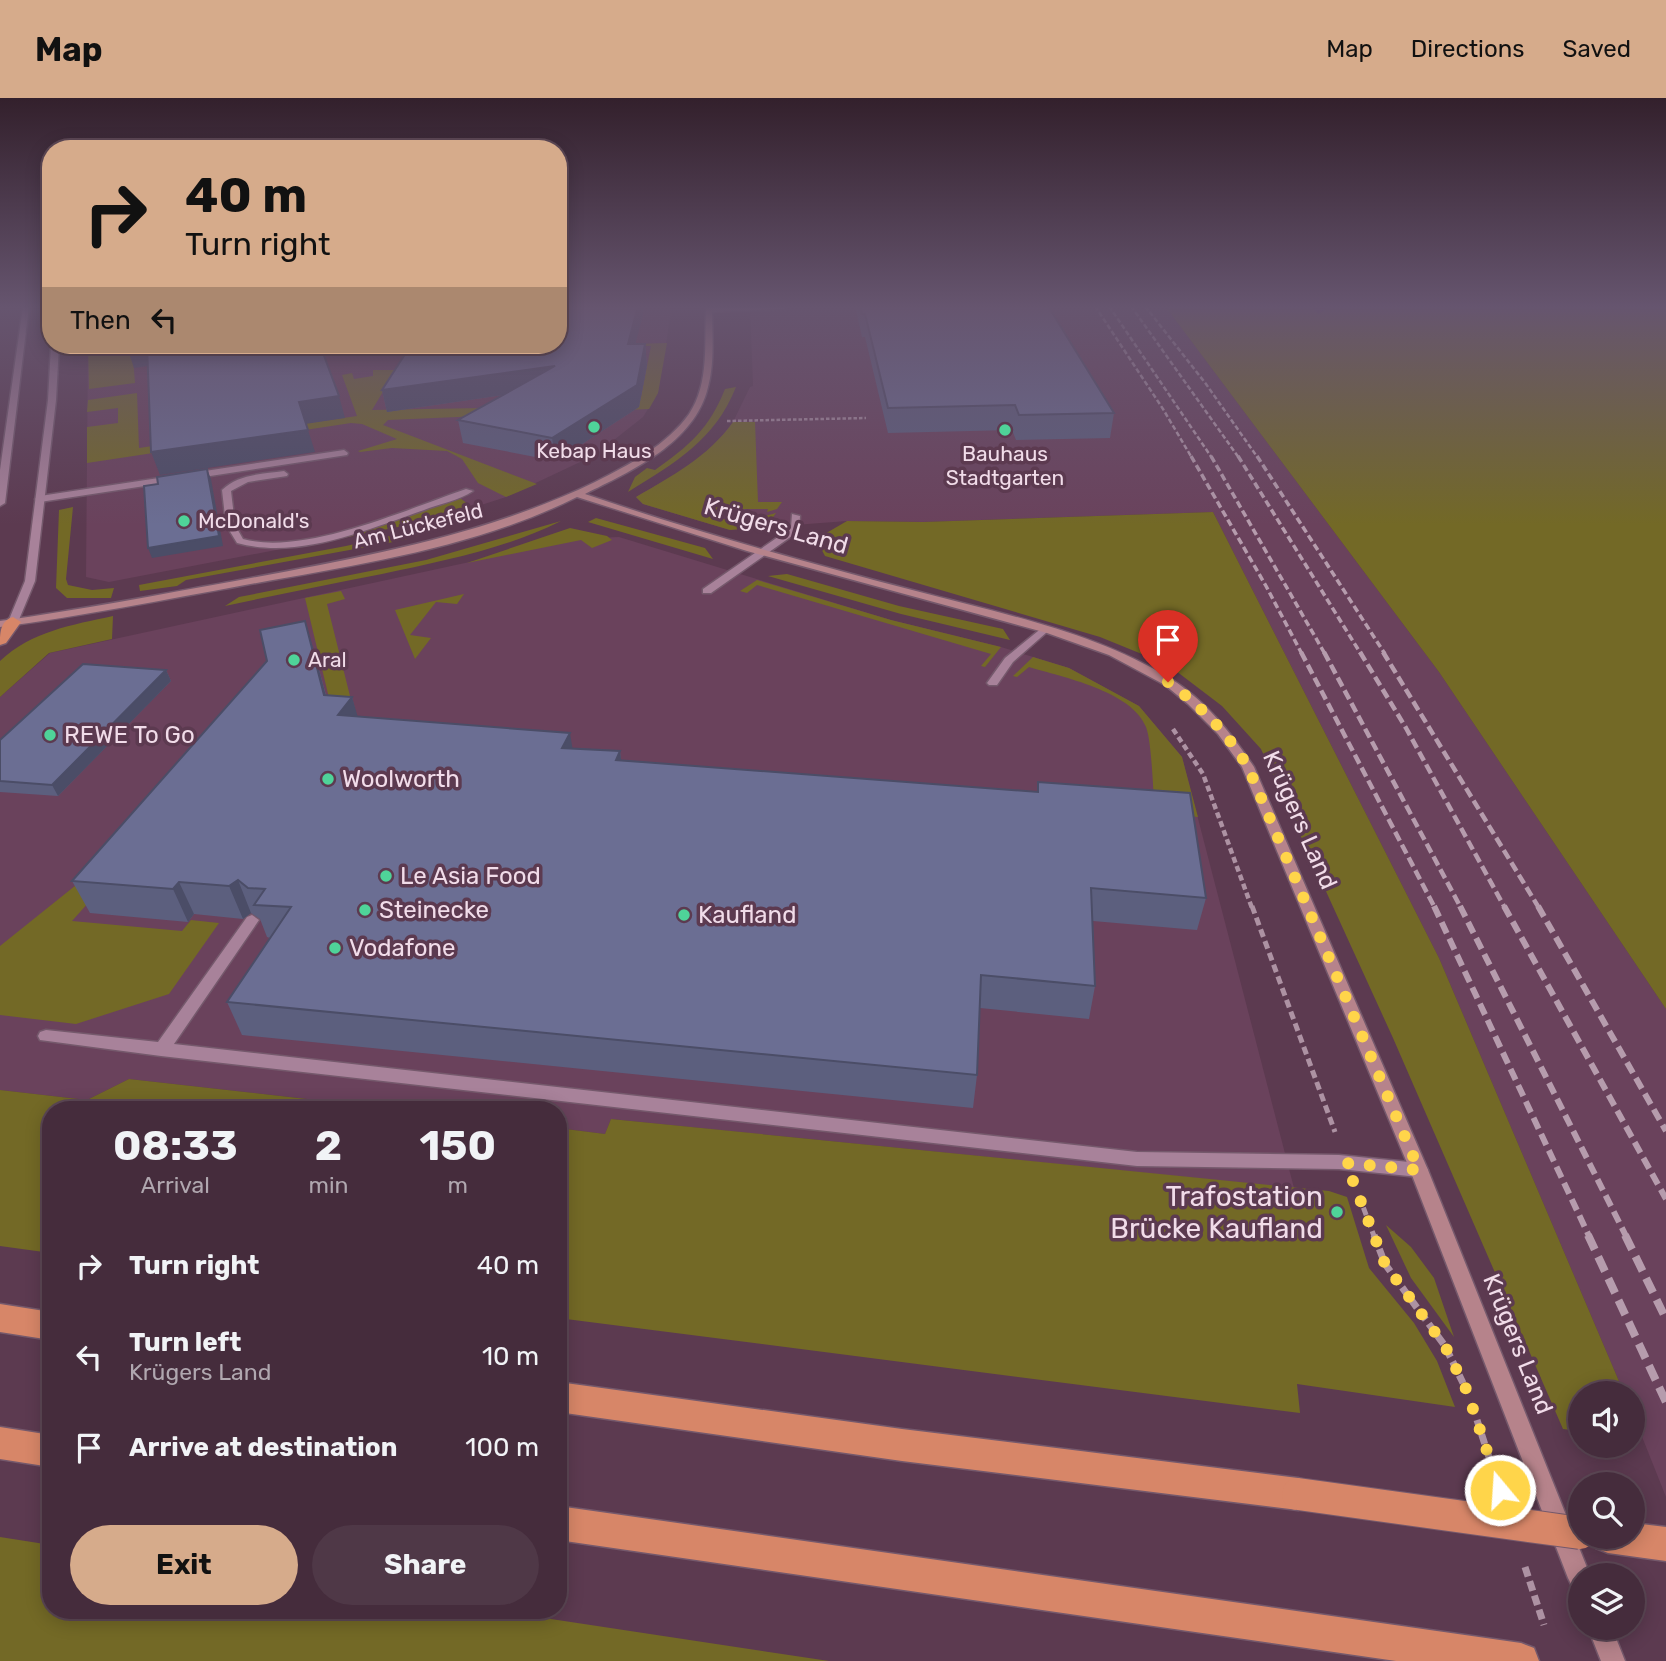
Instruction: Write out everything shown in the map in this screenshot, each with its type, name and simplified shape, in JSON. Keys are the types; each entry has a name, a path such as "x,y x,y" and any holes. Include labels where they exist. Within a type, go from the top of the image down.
{"highway":[{"path":"0,640 7,623"},
{"path":"0,1318 42,1325"},
{"path":"567,1398 902,1445 1298,1494 1568,1531"},
{"path":"0,1443 42,1450"},
{"path":"567,1524 1521,1661"},
{"path":"1645,1541 1666,1544"}],"street":[{"path":"0,503 16,379"},
{"path":"7,623 30,581 53,379"},
{"name":"Am Lückefeld","path":"7,623 128,604 382,557 487,529 579,495 633,465 665,443 694,412 706,379"},
{"path":"39,503 344,453"},
{"path":"284,474 242,481 226,490 232,531 239,541 254,546 283,547 322,540 469,491"},
{"path":"39,503 210,480"},
{"name":"Krügers Land","path":"579,495 762,552 1043,630 1098,648 1136,664 1168,682 1203,708 1229,737 1248,767 1419,1170 1574,1563"},
{"path":"707,590 796,529 795,516"},
{"path":"993,683 1000,671 1043,630"},
{"path":"161,1051 253,920"},
{"path":"46,1036 1137,1159 1346,1163 1419,1170"},
{"path":"1605,1640 1613,1661"}],"path":[{"path":"727,421 866,418"},
{"path":"1168,724 1203,774 1385,1264 1445,1346 1467,1391"},
{"path":"1476,1417 1502,1494"},
{"path":"1522,1558 1548,1635"}],"shaded area":[{"path":"88,379 660,379 658,393 643,417 595,455 506,497 438,519 109,582 86,577"},
{"path":"89,379 135,379 135,383 89,389"},
{"path":"343,379 391,379 372,410 591,406 641,397 645,379 661,379 658,393 649,409 388,420 383,425 537,484 506,497 478,483 462,459 447,451 392,448 360,452 358,451 397,439 362,424 351,423 87,463 87,427 118,423 118,408 87,412 88,400 137,393 139,448 357,416"},
{"path":"753,379 1220,379 1439,672 1666,1009 1666,1497 1645,1444 1645,1381 1619,1381 1439,958 1213,512 923,522 847,521 730,530 643,504 636,497 688,467 715,445 733,422 750,387 753,386"},
{"path":"1220,379 1666,379 1666,1009 1439,672"},
{"path":"736,387 717,422 705,436 662,471 628,492 635,477 647,468 655,470 688,444 705,426 725,389"},
{"path":"733,422 755,422 758,502 782,502 777,509 767,512 768,509 722,509 720,519 764,519 765,516 776,513 766,527 730,530 643,504 636,497 701,456"},
{"path":"460,498 473,508 438,519 323,542"},
{"path":"73,507 66,579 68,585 92,590 114,588 111,598 67,598 56,588 59,510"},
{"path":"1213,512 1439,958 1619,1381 1568,1381 1568,1430 1563,1429 1393,1038 1261,749 1222,706 1176,671 1154,659 1100,637 825,556 816,539 847,521 923,522"},
{"path":"596,518 705,548 713,559 588,522"},
{"path":"561,521 496,547 450,559 225,606 239,597 426,560"},
{"path":"437,525 440,529 404,540 186,580 177,586 140,591 139,585 346,546"},
{"path":"570,528 607,536 612,540 592,548 581,540 467,563"},
{"path":"619,537 891,620 1001,647 1069,668 1139,706 1182,757 1294,1188 611,1119 605,1134 567,1129 567,1101 324,1101 129,1079 87,1100 0,1090 0,697 50,653 576,539"},
{"path":"787,574 899,606 1003,629 1010,640 901,614 768,576"},
{"path":"757,580 891,620 1001,647 985,667 981,666 991,654 757,585 747,593 740,591"},
{"path":"341,591 345,599 327,604 350,696 344,714 329,698 305,598"},
{"path":"464,594 457,604 436,602 410,635 431,638 415,659 395,610"},
{"path":"113,616 112,639 49,653 0,697 0,661 12,651 53,631"},
{"path":"1033,657 1069,668 1139,706 1182,757 1198,817 1155,813 1148,734 1138,714 1112,695 1077,681 1029,667 1017,677 1013,676"},
{"path":"116,853 89,902 72,921 182,931 191,920 219,923 169,994 76,1024 0,1015 0,946"},
{"path":"129,1079 324,1101 42,1101 42,1252 0,1246 0,1090 87,1100"},
{"path":"611,1119 1329,1191 1347,1197 1369,1268 1414,1323 1437,1361 1455,1407 1297,1384 1300,1413 567,1319 567,1129 605,1134"},
{"path":"1386,1225 1411,1247 1434,1278 1454,1337 1411,1278"},
{"path":"0,1537 42,1544 42,1619 551,1619 829,1661 0,1661"}],"building":[{"path":"148,379 333,379 339,396 299,402 308,430 151,452"},
{"path":"389,379 462,379 382,390"},
{"path":"532,379 638,379 637,385 552,438 458,420"},
{"path":"881,379 1093,379 1114,413 1019,415 1015,405 888,408"},
{"name":"McDonald's","path":"207,469 219,536 148,548 144,486 158,484 157,477"},
{"name":"Kaufland","path":"305,621 324,695 352,697 338,715 570,733 562,748 620,751 616,760 1038,792 1038,782 1190,793 1206,898 1091,888 1095,986 981,975 977,1075 227,1002 291,907 254,905 265,889 248,888 238,880 229,886 179,882 173,889 72,881 267,661 260,630"},
{"path":"83,664 166,670 52,785 0,781 0,740"}],"railway":[{"path":"1143,379 1192,458"},
{"path":"1158,379 1212,458"},
{"path":"1183,379 1239,458"},
{"path":"1202,379 1258,458"},
{"path":"1191,456 1302,654"},
{"path":"1211,456 1325,654"},
{"path":"1238,456 1361,654"},
{"path":"1257,456 1385,654"},
{"path":"1301,652 1434,907"},
{"path":"1324,652 1461,908"},
{"path":"1360,652 1406,728 1505,908"},
{"path":"1383,652 1539,908"},
{"path":"1460,906 1626,1236"},
{"path":"1504,906 1666,1199"},
{"path":"1538,906 1666,1131"},
{"path":"1434,907 1589,1236"},
{"path":"1588,1235 1666,1402"},
{"path":"1625,1235 1666,1319"}],"place":[{"name":"Kebap Haus","path":"594,427"},
{"name":"Bauhaus Stadtgarten","path":"1005,430"},
{"name":"McDonald's","path":"184,521"},
{"name":"Aral","path":"294,660"},
{"name":"REWE To Go","path":"50,735"},
{"name":"Woolworth","path":"328,779"},
{"name":"Le Asia Food","path":"386,876"},
{"name":"Steinecke","path":"365,910"},
{"name":"Kaufland","path":"684,915"},
{"name":"Vodafone","path":"335,948"},
{"name":"Trafostation Brücke Kaufland","path":"1337,1212"}],"route":[{"path":"1168,682 1203,708 1229,737 1248,767 1419,1170 1346,1163 1385,1264 1445,1346 1467,1391 1500,1490"}]}
